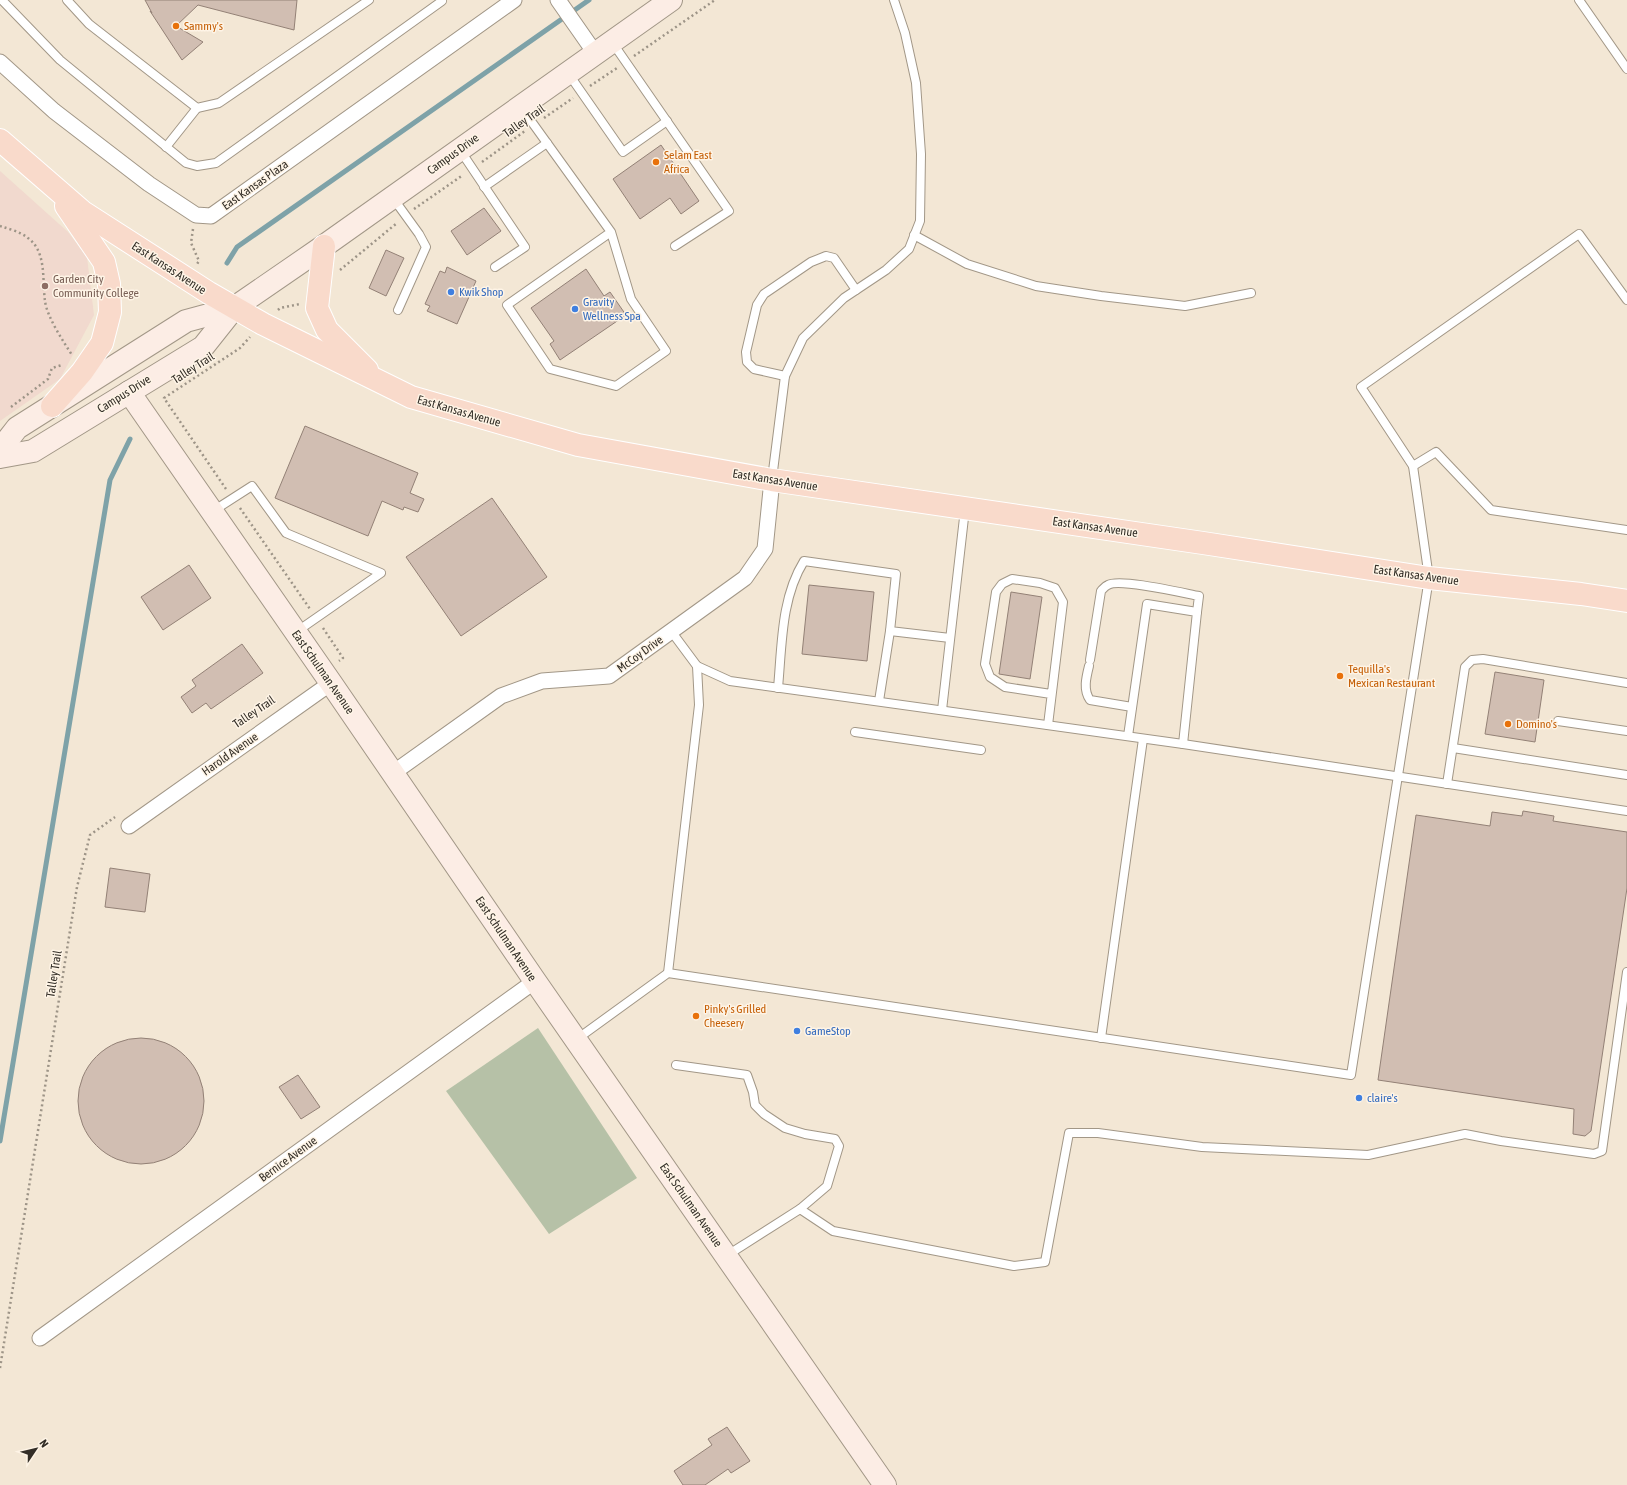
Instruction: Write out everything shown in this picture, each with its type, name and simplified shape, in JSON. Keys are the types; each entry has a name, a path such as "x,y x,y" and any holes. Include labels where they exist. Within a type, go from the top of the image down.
{"main road":[{"name":"East Kansas Avenue","path":"0,140 83,212 234,308 411,397 578,445 772,480 1195,541 1429,578 1581,594 1627,601"},
{"path":"52,185 104,262 109,284 110,312 102,343 82,372 52,406"},
{"path":"324,246 317,308 327,330 375,380"}],"street":[{"name":"East Kansas Plaza","path":"196,215 211,216 514,0"},
{"name":"Campus Drive","path":"0,457 33,451 202,347 234,308 671,0"},
{"path":"559,1 582,34 603,47"},
{"path":"0,62 54,111 106,152 149,184 196,215"},
{"name":"Campus Drive","path":"0,450 16,428 186,321 234,308"},
{"name":"East Schulman Avenue","path":"129,392 885,1485"},
{"name":"McCoy Drive","path":"393,773 502,696 542,681 609,676 745,578 765,549 772,480"},
{"name":"Harold Avenue","path":"129,826 331,683"},
{"name":"Bernice Avenue","path":"40,1338 535,981"}],"lane":[{"path":"2,0 60,60 186,163 197,166 216,163 443,0"},
{"path":"67,0 89,24 197,108"},
{"path":"166,147 197,108 219,103 369,0"},
{"path":"772,480 785,376 803,338 844,298 886,270 909,249 920,222 921,154 916,83 905,33 894,0"},
{"path":"1579,0 1627,69"},
{"path":"603,47 625,62 729,210 675,246"},
{"path":"568,72 623,152 667,121"},
{"path":"520,106 611,232 631,299 666,351 616,386 550,369 507,305 611,232"},
{"path":"484,187 547,143"},
{"path":"459,150 525,247 495,267"},
{"path":"392,198 406,216 426,247 398,310"},
{"path":"576,1040 668,973 1350,1075 1429,578 1413,466 1361,387 1579,234 1627,300"},
{"path":"914,235 967,264 1036,286 1101,296 1185,306 1250,293"},
{"path":"785,376 754,369 747,362 746,352 757,305 764,294 811,262 826,256 834,258 856,290"},
{"path":"1413,466 1436,452 1491,510 1627,530"},
{"path":"212,512 252,486 286,533 381,573 296,632"},
{"path":"942,710 965,508"},
{"path":"778,688 786,608 795,575 804,561 896,574 890,631 879,701"},
{"path":"1048,725 1063,602 1055,588 1040,583 1012,579 1002,584 996,592 985,664 990,677 1005,687 1051,694"},
{"path":"1132,707 1090,700 1086,694 1089,663 1101,591 1108,584 1115,583 1137,585 1199,596 1183,744"},
{"path":"1128,736 1147,604 1197,612"},
{"path":"671,631 697,666 730,681 1143,738 1627,811"},
{"path":"890,631 950,638"},
{"path":"1448,784 1465,667 1472,660 1483,659 1627,683"},
{"path":"668,973 699,705 697,666"},
{"path":"1558,721 1627,731"},
{"path":"854,732 981,750"},
{"path":"1101,1038 1143,738"},
{"path":"1453,748 1627,775"},
{"path":"800,1209 832,1231 1014,1266 1045,1262 1069,1133 1098,1133 1202,1147 1368,1155 1465,1134 1501,1141 1594,1154 1602,1151 1627,972"},
{"path":"676,1065 747,1075 753,1092 755,1105 764,1114 785,1128 805,1134 835,1139 839,1146 827,1186 800,1209 726,1256"}],"path":[{"name":"Talley Trail","path":"339,271 421,203 715,0"},
{"path":"188,280 199,261 191,243 196,215"},
{"path":"0,226 28,237 40,251 45,302 58,334 76,361"},
{"path":"280,308 302,304"},
{"name":"Talley Trail","path":"222,484 164,398 240,348"},
{"path":"244,515 302,598"},
{"name":"Talley Trail","path":"0,1368 78,887 90,835 116,817"}],"shaded area":[{"name":"Garden City Community College","path":"0,171 68,232 87,257 94,315 60,379 0,421"}],"green space":[{"path":"538,1028 637,1178 549,1234 446,1091"}],"building":[{"path":"145,0 297,0 294,30 198,5 176,26 203,42 182,60 150,11 152,13"},
{"path":"661,145 699,201 681,214 670,198 640,219 613,179"},
{"path":"484,208 501,231 467,255 451,231"},
{"path":"386,250 404,258 386,296 369,288"},
{"name":"Kwik Shop","path":"447,267 476,281 457,324 427,311 430,306 425,304 440,271 445,273"},
{"path":"586,269 604,296 610,292 626,315 560,360 550,344 554,341 531,308"},
{"path":"305,426 418,473 410,493 424,499 418,512 404,507 403,510 382,501 368,536 275,498"},
{"path":"492,498 547,577 461,636 406,557"},
{"path":"189,565 211,598 163,630 141,597"},
{"path":"809,585 874,592 867,661 802,654"},
{"path":"1011,592 1042,597 1030,679 999,674"},
{"path":"242,644 263,673 211,709 206,703 192,713 181,697 196,686 192,680"},
{"path":"1495,672 1544,680 1535,742 1485,734"},
{"path":"1523,811 1554,816 1553,821 1627,832 1627,888 1591,1131 1585,1136 1573,1134 1574,1109 1378,1080 1416,815 1490,826 1492,812 1522,816"},
{"path":"110,868 150,874 145,912 105,907"},
{"path":"147,1038 159,1040 171,1045 186,1056 197,1071 202,1083 204,1101 202,1119 197,1131 186,1146 171,1157 159,1162 135,1164 123,1162 111,1157 96,1146 85,1131 80,1119 78,1095 80,1083 85,1071 96,1056 111,1045 123,1040"},
{"path":"298,1075 320,1107 301,1119 279,1087"},
{"path":"727,1427 750,1461 731,1473 728,1469 705,1485 683,1485 674,1471 712,1445 708,1439"}],"waterway":[{"path":"227,263 237,247 589,0"},
{"path":"0,1141 110,480 130,439"}],"place":[{"name":"Sammy's","path":"176,26"},
{"name":"Selam East Africa","path":"656,162"},
{"name":"Garden City Community College","path":"45,286"},
{"name":"Kwik Shop","path":"451,292"},
{"name":"Gravity Wellness Spa","path":"575,309"},
{"name":"Tequilla's Mexican Restaurant","path":"1340,676"},
{"name":"Domino's","path":"1508,724"},
{"name":"Pinky's Grilled Cheesery","path":"696,1016"},
{"name":"GameStop","path":"797,1031"},
{"name":"claire's","path":"1359,1098"}]}
